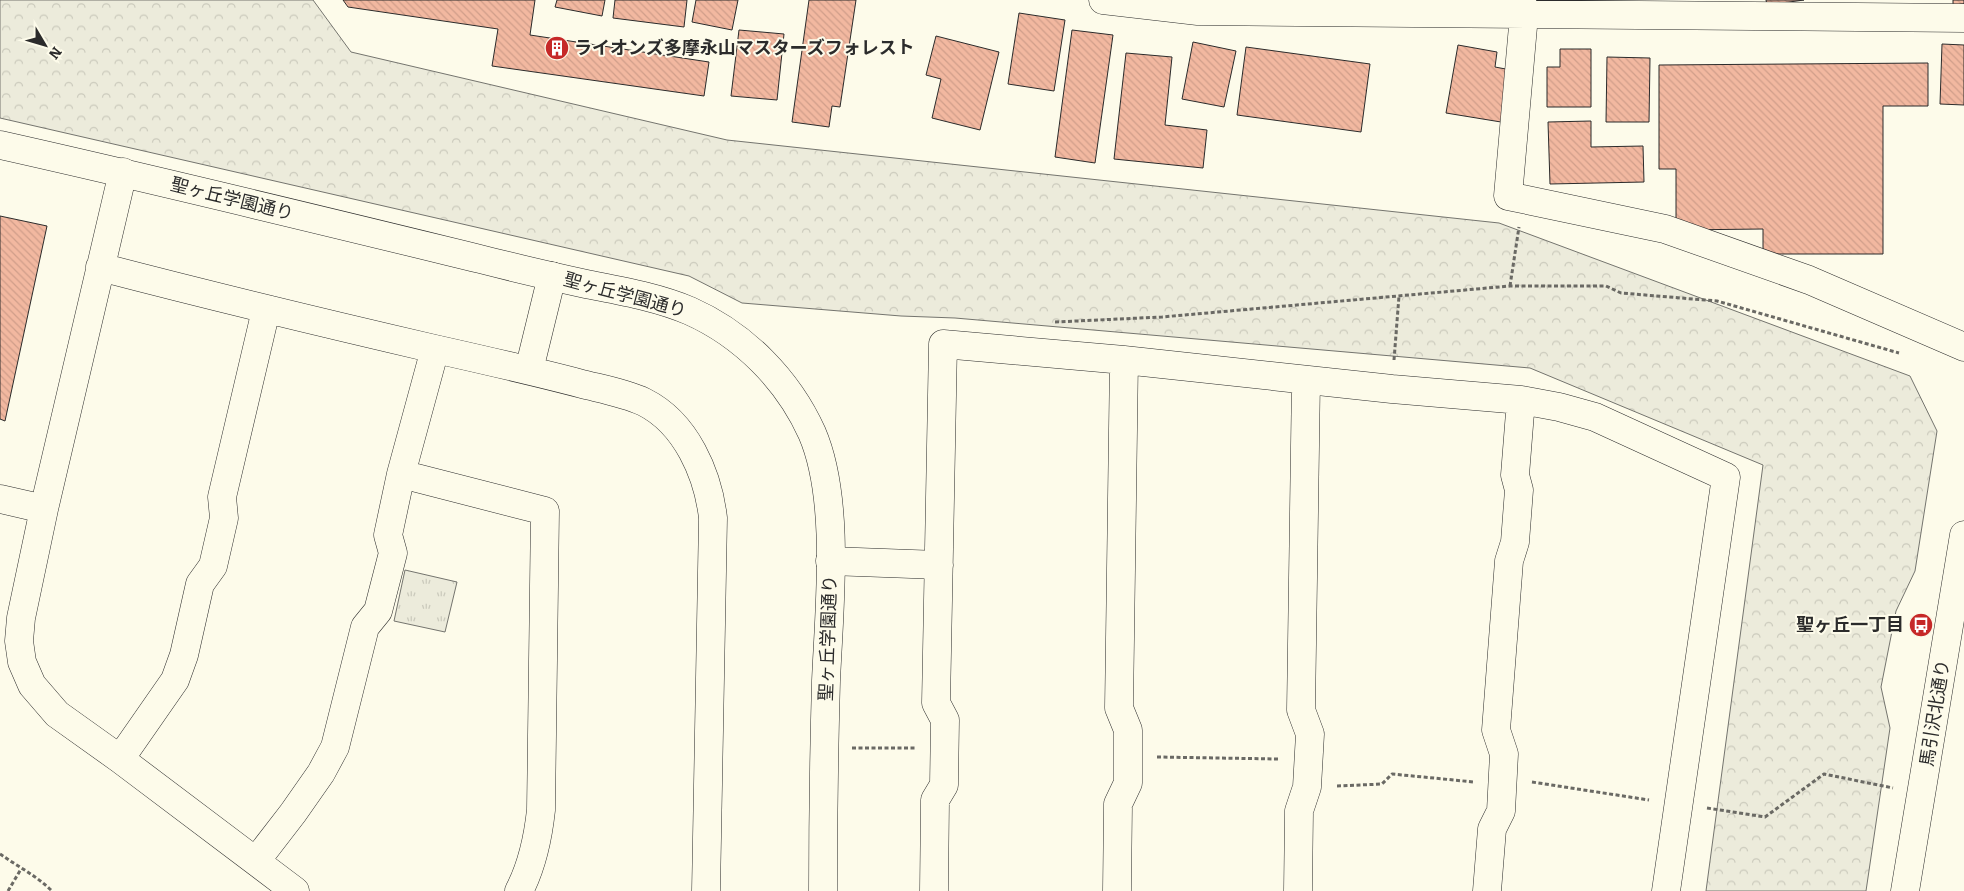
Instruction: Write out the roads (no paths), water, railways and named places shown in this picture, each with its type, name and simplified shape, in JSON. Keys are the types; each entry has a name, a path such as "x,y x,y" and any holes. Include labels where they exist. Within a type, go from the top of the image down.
{"street":[{"path":"1103,0 1199,6 1747,8 1964,18"},
{"path":"1523,7 1508,196 1665,228 1809,280 1964,347"},
{"name":"聖ヶ丘学園通り","path":"0,145 123,172 552,276 635,294 690,312 737,339 757,356 788,392 812,435 827,494 830,561 822,891"},
{"path":"123,172 20,618 19,641 22,662 32,685 57,714 295,891"},
{"path":"100,267 266,310 529,370 622,394 644,402 662,415 678,431 693,451 705,478 713,518 706,891"},
{"path":"529,370 552,276"},
{"path":"120,759 176,680 184,655 200,584 213,566 224,518 222,497 266,310"},
{"path":"934,891 935,800 944,785 945,729 945,720 936,703 943,344 1124,360 1392,389 1520,400 1559,407 1595,418 1726,477 1666,891"},
{"path":"256,861 316,781 336,747 364,628 378,611 392,553 388,536 400,474 435,349"},
{"path":"1117,891 1118,804 1128,783 1128,730 1119,708 1124,360"},
{"path":"1298,891 1299,811 1308,787 1310,734 1301,710 1306,380"},
{"path":"1487,891 1492,829 1501,811 1490,780 1504,754 1496,730 1509,561 1515,542 1519,490 1515,475 1520,400"},
{"path":"400,474 545,511 541,810 538,837 519,891"},
{"path":"0,499 44,509"},
{"name":"馬引沢北通り","path":"1905,891 1964,535"},
{"path":"830,561 939,565"}],"place":[{"name":"ライオンズ多摩永山マスターズフォレスト","path":"557,48"},
{"name":"聖ヶ丘一丁目","path":"1921,625"}]}
